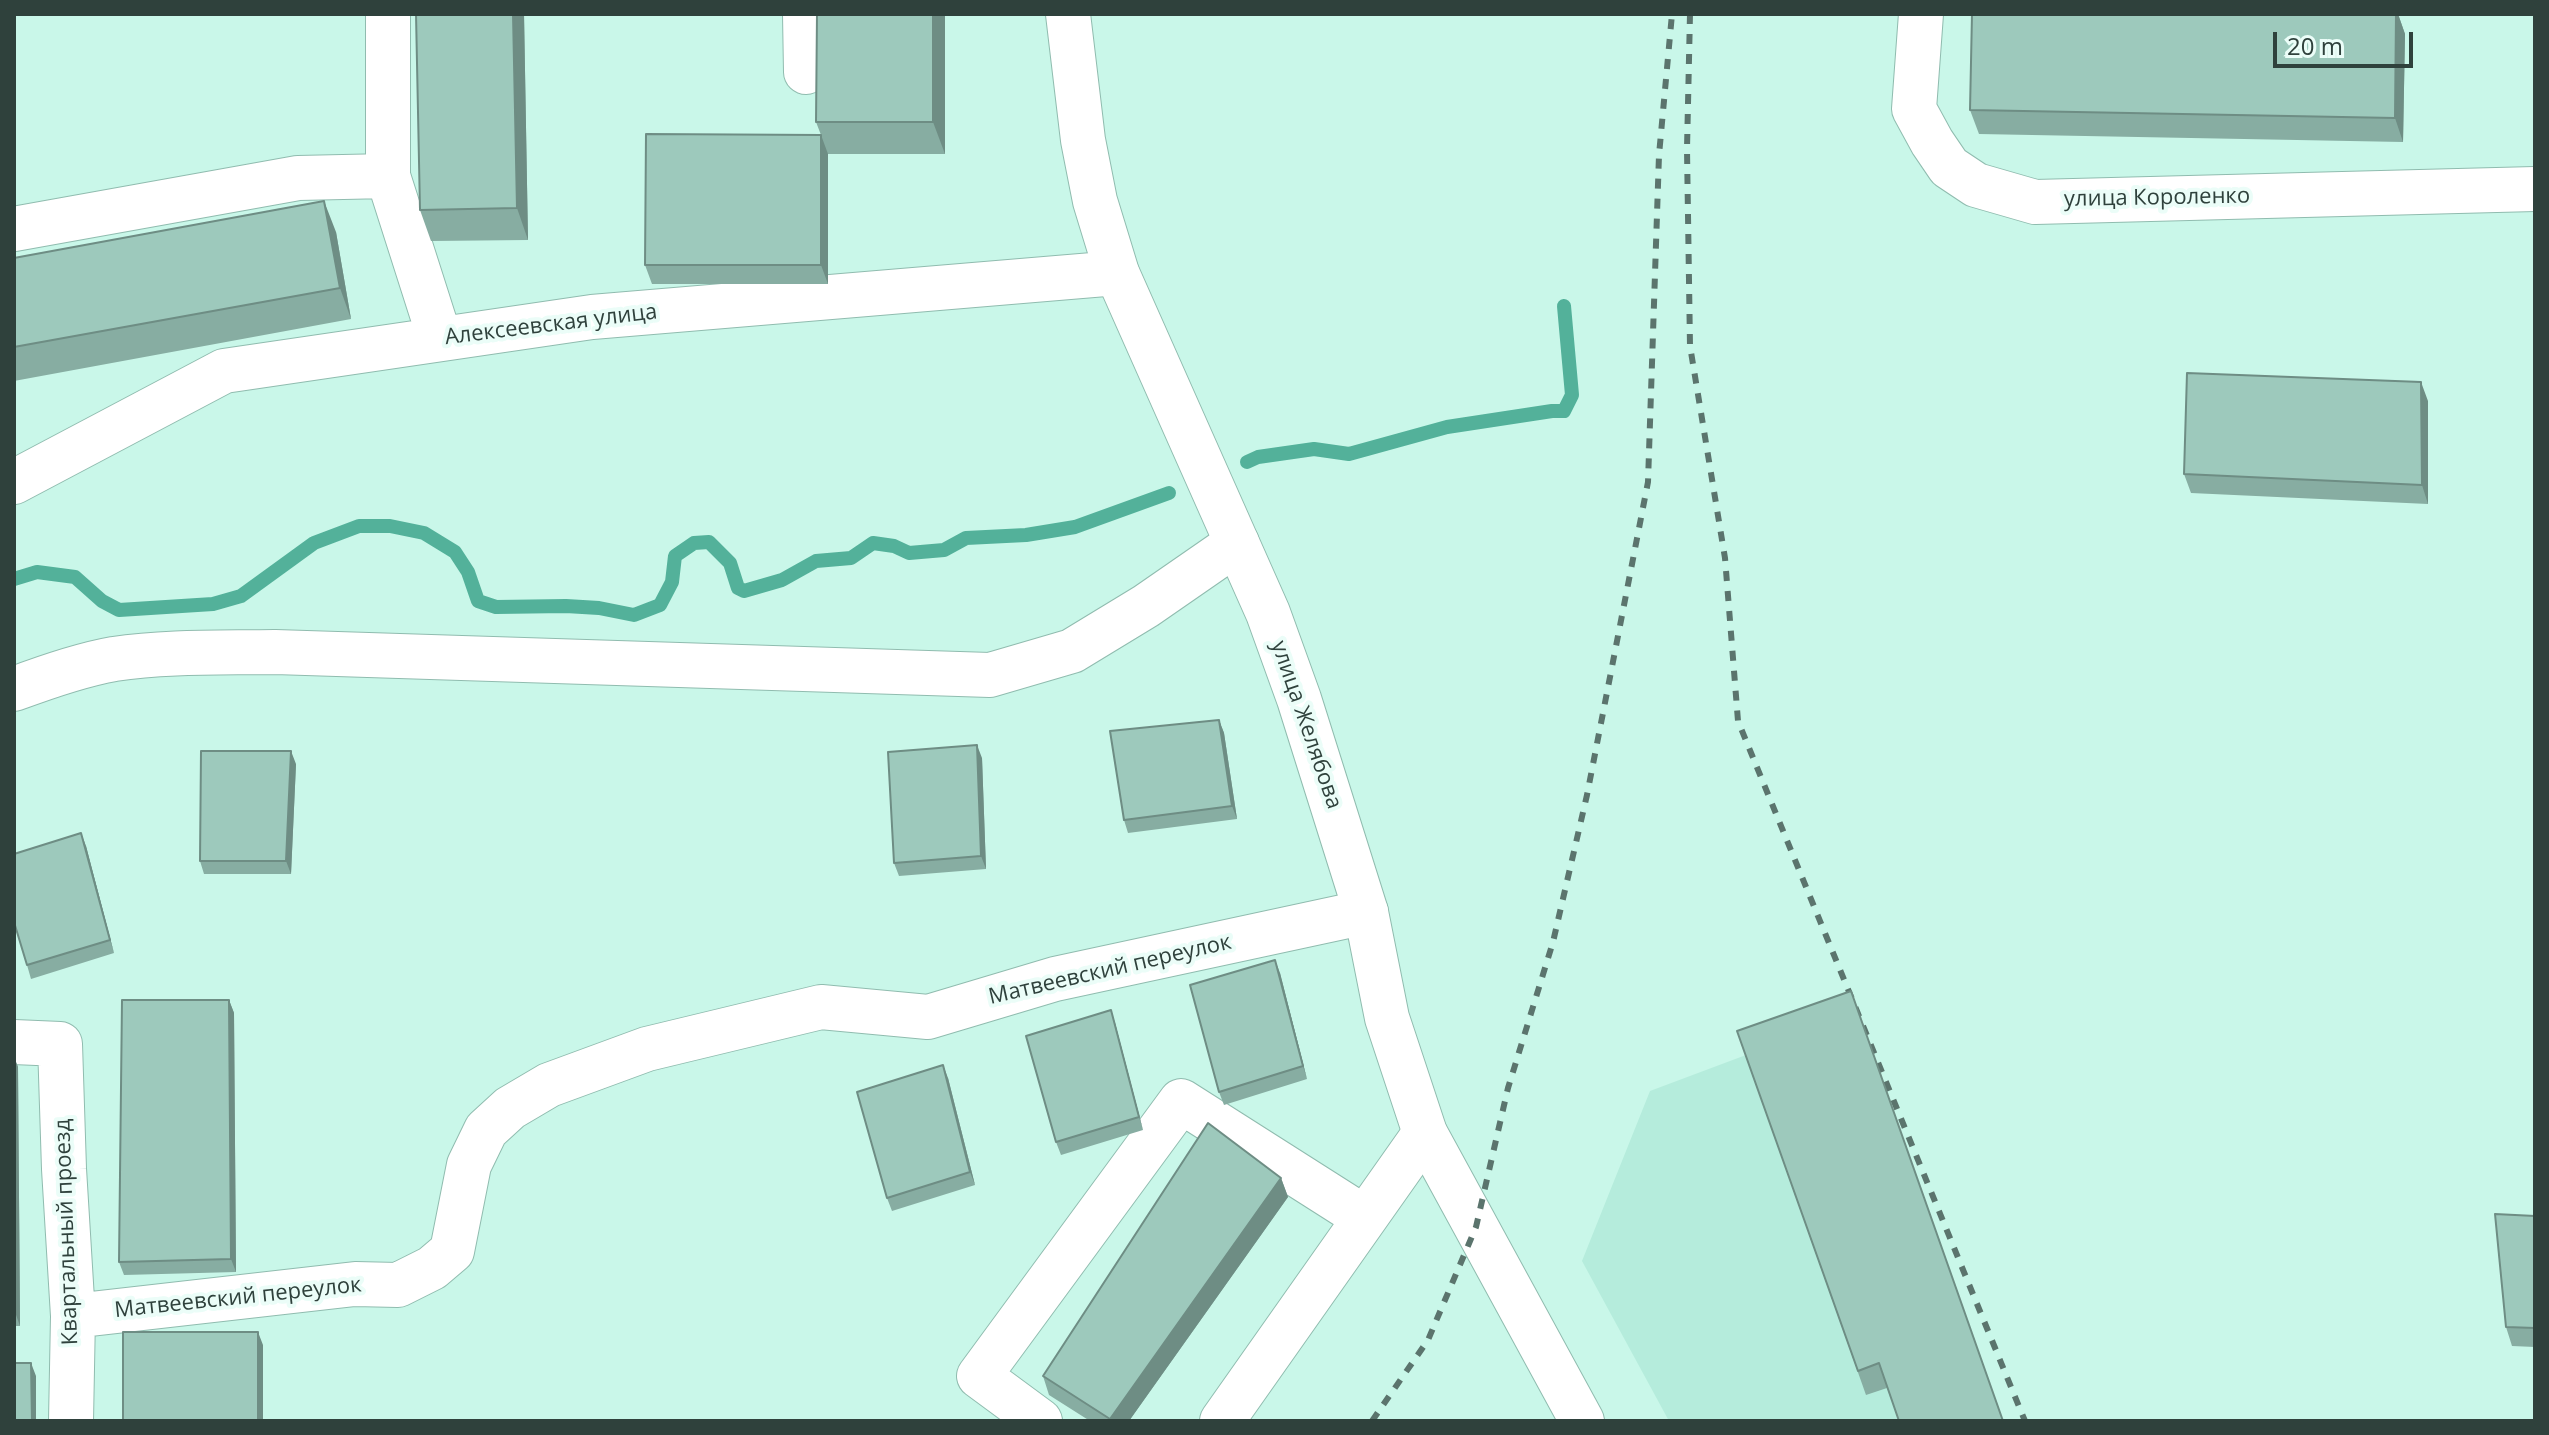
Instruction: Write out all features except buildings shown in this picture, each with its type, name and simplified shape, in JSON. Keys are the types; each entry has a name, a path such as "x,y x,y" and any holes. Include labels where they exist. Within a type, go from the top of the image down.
{"street":[{"path":"388,14 388,176 440,339"},
{"path":"805,14 806,72"},
{"name":"улица Желябова","path":"1068,14 1083,140 1095,201 1117,273 1268,613 1299,699 1366,912 1387,1018 1425,1133 1582,1421"},
{"name":"улица Короленко","path":"1921,14 1914,109 1949,167 1976,185 2035,202 2535,189"},
{"path":"14,229 298,178 388,176"},
{"name":"Алексеевская улица","path":"14,482 224,371 592,317 1117,273"},
{"path":"14,689 54,674 114,659 179,654 261,653 990,675 1072,651 1146,606 1237,543"},
{"name":"Матвеевский переулок","path":"73,1316 355,1284 398,1285 432,1268 452,1251 469,1165 486,1130 510,1108 549,1085 647,1049 821,1007 928,1017 1055,979 1366,912"},
{"name":"Квартальный проезд","path":"14,1042 60,1044 73,1316 71,1421"},
{"path":"1040,1421 979,1376 1181,1101 1365,1218"},
{"path":"1222,1421 1425,1133"}],"shaded area":[{"path":"1746,1055 2003,1421 1669,1421 1582,1261 1650,1091"}],"waterway":[{"path":"1247,462 1258,457 1314,449 1349,454 1447,427 1564,411 1572,395 1564,306"},
{"path":"14,579 37,572 75,577 102,601 119,610 213,604 241,596 314,543 359,526 390,526 424,533 455,552 468,572 478,601 496,607 566,606 634,615 660,605 672,582 675,556 694,543 709,542 730,563 738,588 744,591 782,580 816,561 851,558 873,543 894,546 909,553 944,550 966,538 1026,535 1075,527 1169,493"}],"railway":[{"path":"1372,1421 1428,1340 1476,1227 1508,1088 1553,942 1587,795 1648,482 1659,155 1672,14"},
{"path":"1690,14 1687,149 1690,346 1725,558 1738,721 2025,1421"}]}
